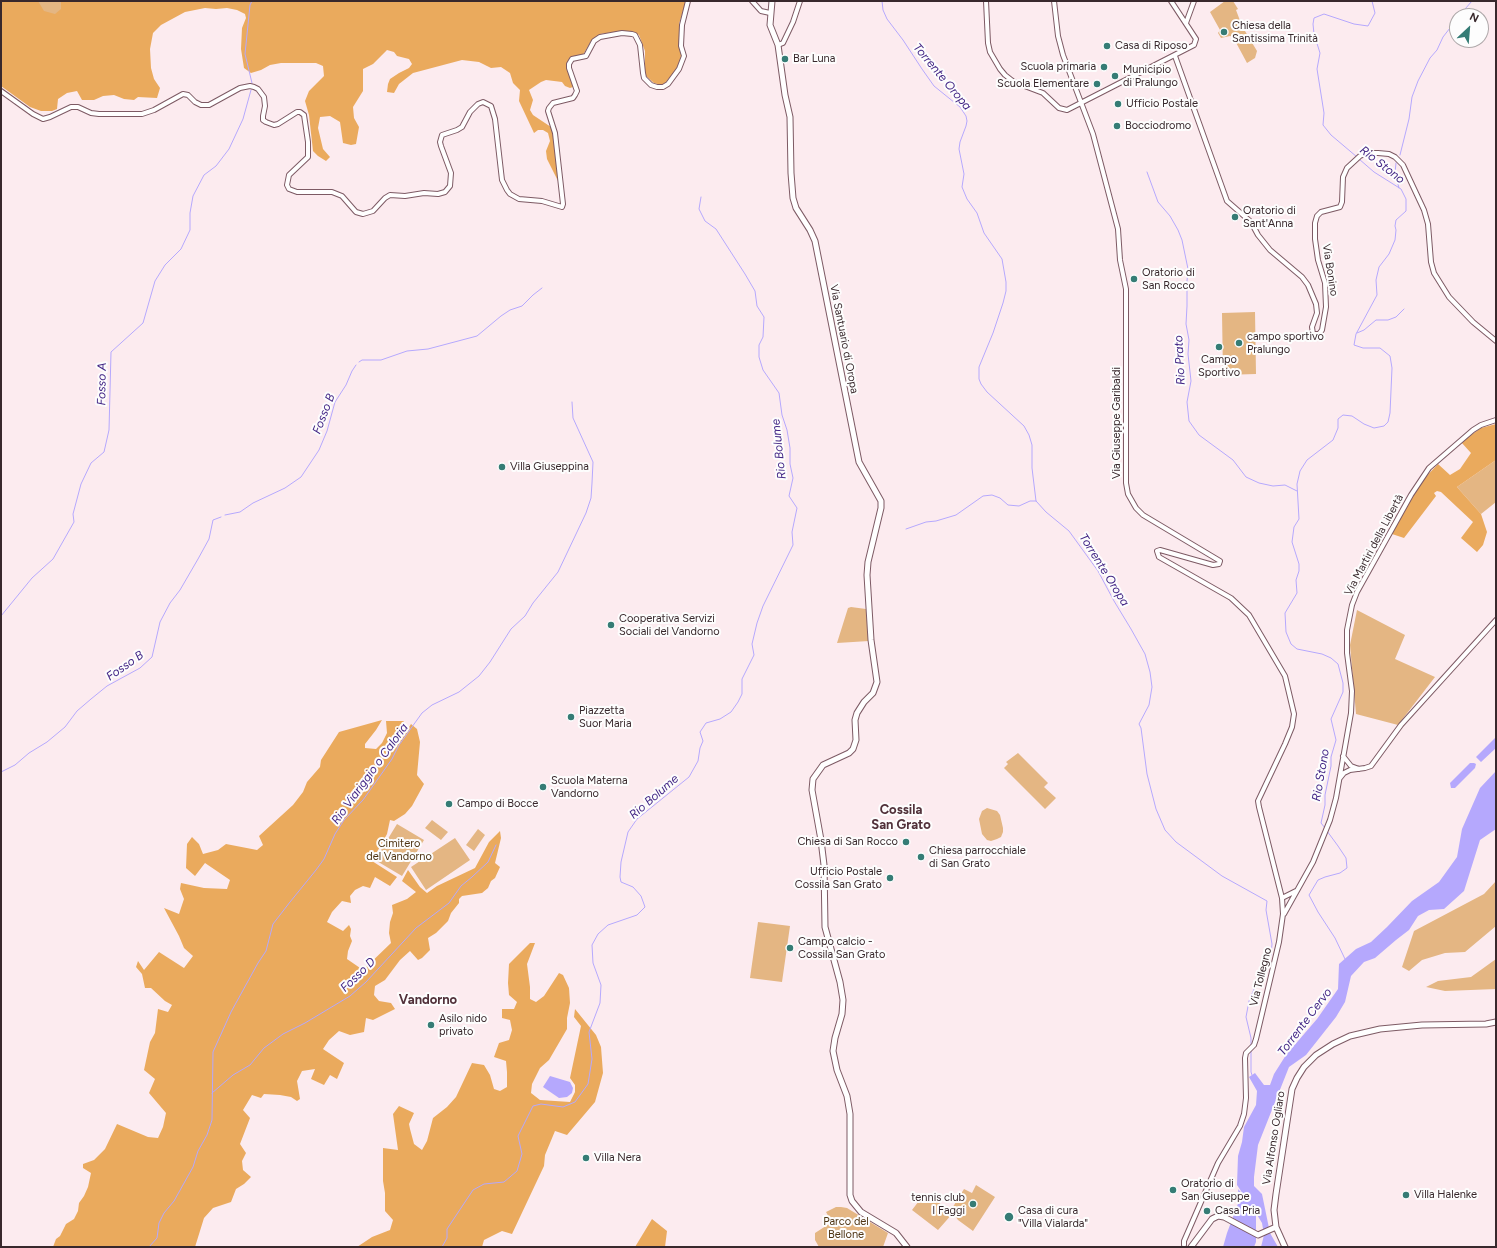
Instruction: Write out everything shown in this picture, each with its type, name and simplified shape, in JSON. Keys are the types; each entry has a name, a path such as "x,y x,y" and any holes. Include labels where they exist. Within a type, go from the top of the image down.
{"main road":[{"name":"Via Santuario di Oropa","path":"772,1 770,25 778,45 785,95 790,117 793,198 796,208 815,241 859,462 881,501 881,508 868,562 867,575 871,640 877,682 872,693 857,713 855,720 856,740 853,749 849,754 823,765 814,779 812,790 824,865 825,927 840,982 843,1000 842,1014 833,1051 837,1070 847,1096 850,1114 850,1195 852,1201 861,1212 892,1230 907,1247"},
{"name":"Via Alfonso Ogliaro","path":"1275,1228 1274,1210 1292,1089 1304,1067 1316,1055 1333,1044 1350,1036 1380,1029 1422,1025 1486,1024 1496,1022"},
{"path":"1190,1246 1212,1219 1218,1216 1224,1217 1254,1233 1261,1234 1275,1228 1286,1247"}],"street":[{"path":"1,91 42,119 50,117 70,107 78,107 91,113 98,114 142,114 183,94 188,95 195,102 204,105 214,103 240,88 250,86 254,87 258,89 264,97 265,106 263,120 266,122 270,124 278,124 297,112 304,115 308,142 308,157 289,175 287,185 289,190 297,192 332,192 342,196 356,212 366,214 374,211 385,198 390,195 405,196 424,193 438,194 445,192 450,186 451,173 440,142 442,135 462,127 470,112 478,104 484,102 491,106 495,119 502,180 507,190 510,194 519,199 542,201 562,207 564,204 555,133 548,111 553,103 573,98 577,91 570,72 569,64 572,59 586,56 594,41 600,37 622,33 632,34 635,35 640,45 644,78 651,85 663,87 668,84 679,69 684,56 681,46 682,26 688,1"},
{"path":"752,1 761,11 770,12"},
{"path":"778,45 783,43 793,22 800,1"},
{"path":"986,1 988,43 995,63 1005,75 1014,82 1043,93 1063,110 1067,110 1192,47 1196,42 1196,39 1171,1"},
{"path":"1054,1 1060,42 1081,102"},
{"path":"1186,23 1194,1"},
{"name":"Via Bonino","path":"1174,56 1227,201 1251,222 1258,236 1270,250 1302,276 1308,285 1316,304 1317,313 1312,332 1316,335 1322,330 1326,307 1326,295 1318,260 1315,238 1315,223 1317,216 1322,212 1340,207 1342,202 1344,173 1354,160 1367,153 1389,154 1395,157 1403,165 1424,210 1429,230 1431,262 1434,273 1449,297 1460,309 1496,341"},
{"name":"Via Giuseppe Garibaldi","path":"1081,102 1096,141 1118,229 1120,260 1126,289 1126,483 1128,494 1136,508 1143,514 1220,561 1219,564 1213,564 1160,550 1157,551 1159,558 1231,598 1244,609 1257,627 1287,682 1294,719 1285,744 1258,801 1282,898 1283,914"},
{"name":"Via Martiri della Libertà","path":"1296,891 1313,862 1336,798 1351,713 1352,691 1347,653 1347,630 1352,605 1357,592 1411,495 1429,468 1473,430 1481,425 1496,420"},
{"path":"1342,766 1359,769 1371,766 1401,725 1496,620"},
{"path":"1344,756 1350,768"},
{"path":"1339,780 1350,768"},
{"path":"1279,888 1288,895"},
{"path":"1282,898 1296,891"},
{"path":"1283,914 1296,891"},
{"path":"1282,898 1293,898"},
{"name":"Via Tollegno","path":"1190,1230 1218,1164 1240,1126 1244,1114 1246,1098 1245,1058 1246,1053 1254,1045 1279,942 1283,914"},
{"path":"1190,1230 1188,1240 1190,1246 1187,1244 1183,1246 1184,1241 1190,1230"}],"green space":[{"path":"32,1 82,1 45,20"},
{"path":"1225,1 1233,1 1238,9 1236,10 1242,26 1257,51 1255,58 1247,63 1233,37 1230,36 1221,38 1218,33 1220,30 1210,12"},
{"name":"campo sportivo Pralungo","path":"1255,312 1256,374 1223,375 1222,313"},
{"path":"1496,460 1496,502 1481,514 1457,487"},
{"path":"848,608 866,609 869,641 837,643"},
{"path":"1357,610 1405,635 1395,659 1435,677 1398,725 1356,714 1350,645"},
{"path":"1018,753 1048,783 1044,787 1056,798 1045,809 1004,768 1008,764 1006,762"},
{"path":"987,808 997,811 1000,815 1003,828 1001,837 991,841 987,840 982,834 979,819 982,811"},
{"path":"432,820 448,832 441,840 425,828"},
{"name":"Cimitero del Vandorno","path":"397,824 424,840 402,876 375,860"},
{"path":"478,829 485,835 474,851 466,845"},
{"path":"455,838 470,860 426,890 411,867"},
{"path":"1496,881 1496,926 1465,952 1445,953 1422,960 1409,971 1402,967 1414,931 1484,894"},
{"path":"758,922 790,926 782,982 750,978"},
{"path":"1496,959 1496,989 1445,991 1426,987 1438,981 1471,977"},
{"name":"tennis club I Faggi","path":"976,1185 995,1197 973,1231 958,1220 951,1210 964,1189 972,1193"},
{"path":"925,1193 953,1213 938,1230 912,1210"},
{"name":"Parco del Bellone","path":"836,1207 847,1208 888,1233 883,1247 819,1247 815,1240 815,1233 829,1224 831,1221 826,1212"}],"shaded area":[{"path":"1,1 38,1 44,11 55,14 61,9 61,1 686,1 679,24 679,45 681,55 680,65 665,83 661,85 654,83 646,76 645,51 639,35 634,32 622,31 600,34 591,41 583,55 571,57 567,66 573,87 570,88 565,86 562,82 546,80 529,90 533,100 530,110 533,115 551,127 554,135 558,181 547,159 546,151 550,141 548,133 543,130 538,130 534,133 519,101 520,90 513,83 510,73 501,67 491,68 479,62 462,60 413,73 399,84 394,93 387,92 390,79 409,68 412,64 409,59 397,56 394,52 387,50 373,64 363,69 363,91 353,107 354,118 359,127 356,144 351,145 343,143 340,122 330,116 320,117 318,128 323,149 330,157 326,161 313,151 309,115 305,101 309,91 324,76 323,66 316,63 281,63 270,65 251,73 244,68 241,49 242,28 246,18 245,14 237,10 227,8 205,8 185,12 161,25 153,33 150,49 151,68 154,79 160,88 157,98 138,97 134,100 124,99 114,95 103,96 94,100 82,100 77,91 67,93 58,99 57,109 52,111 41,111 30,107 1,86"},
{"path":"1496,424 1496,460 1457,487 1481,514 1487,532 1483,545 1477,552 1461,538 1473,522 1441,492 1437,491 1434,493 1436,496 1404,538 1392,534 1420,483 1438,464 1450,475 1460,469 1471,453 1461,442 1481,428"},
{"path":"382,720 365,744 365,748 376,749 382,743 387,733 386,721 404,721 398,731 404,735 411,724 417,729 420,742 417,775 424,784 412,806 405,814 394,821 390,820 387,834 372,861 397,877 390,886 375,877 370,888 363,886 355,890 350,896 351,903 342,901 332,912 327,922 343,931 349,925 351,929 350,936 352,941 347,959 363,970 391,943 389,933 393,913 392,905 407,899 416,892 402,881 408,870 420,887 427,893 437,886 475,868 489,842 500,831 501,838 495,863 500,867 495,878 491,881 488,888 482,893 462,896 459,899 459,903 451,913 448,921 436,933 428,938 430,950 422,958 418,960 410,951 400,960 385,980 375,986 374,995 379,1001 391,1003 395,1009 373,1020 366,1018 364,1032 350,1035 339,1031 329,1040 323,1049 344,1063 337,1079 330,1075 324,1085 311,1079 315,1069 302,1071 297,1081 300,1099 297,1101 291,1097 280,1095 264,1094 261,1098 252,1095 243,1110 250,1118 240,1144 246,1153 242,1161 243,1170 251,1177 236,1189 231,1202 213,1208 204,1218 195,1247 53,1247 56,1239 60,1236 66,1224 74,1219 78,1211 79,1203 88,1187 91,1173 83,1168 83,1164 94,1160 105,1149 117,1124 148,1137 158,1138 163,1127 166,1113 149,1093 155,1079 144,1070 150,1042 155,1033 158,1009 168,1012 172,1005 165,1001 151,988 145,988 142,974 136,967 138,961 144,970 159,952 184,968 193,956 184,948 164,908 179,914 184,899 180,889 181,883 204,888 227,889 230,880 205,863 195,876 186,868 187,844 192,837 199,844 203,854 218,850 226,844 257,850 263,845 259,836 293,805 303,792 307,782 320,767 321,760 339,732"},
{"path":"1495,738 1496,748 1481,762 1476,757"},
{"path":"1470,763 1476,764 1475,768 1455,788 1451,788 1450,783"},
{"path":"1496,771 1496,829 1480,840 1464,891 1444,909 1429,910 1418,916 1409,930 1375,958 1364,962 1351,976 1345,1002 1336,1017 1306,1055 1289,1067 1258,1145 1254,1177 1254,1186 1262,1194 1270,1233 1278,1247 1261,1247 1264,1235 1262,1223 1256,1213 1256,1242 1254,1247 1223,1247 1239,1201 1238,1189 1245,1197 1237,1185 1238,1156 1244,1127 1256,1105 1257,1091 1249,1077 1255,1073 1264,1085 1270,1085 1274,1074 1286,1055 1317,1019 1338,989 1339,964 1356,949 1371,942 1412,901 1439,882 1457,857 1462,829 1480,788"},
{"path":"530,943 535,943 527,964 530,999 536,1002 544,996 559,973 563,975 569,988 570,1003 567,1018 567,1029 549,1060 540,1068 532,1084 531,1093 540,1100 570,1102 575,1092 575,1085 570,1078 581,1026 574,1017 575,1009 596,1035 601,1047 603,1073 595,1102 567,1135 555,1131 545,1155 544,1166 512,1234 502,1231 484,1240 482,1247 357,1247 372,1237 390,1230 393,1220 385,1211 383,1148 398,1150 393,1114 399,1106 414,1113 409,1124 410,1129 414,1144 422,1150 427,1141 433,1118 447,1107 456,1097 472,1063 484,1065 490,1075 494,1089 500,1091 507,1087 506,1061 494,1057 499,1043 509,1040 512,1030 510,1020 502,1018 502,1009 514,1009 517,1002 509,995 509,964"},
{"path":"550,1076 570,1082 573,1088 572,1093 567,1097 559,1098 543,1087"},
{"path":"652,1219 667,1231 665,1247 635,1247"}],"waterway":[{"name":"Fosso A","path":"252,1 250,5 245,54 252,83"},
{"name":"Torrente Oropa","path":"882,1 883,10 887,19 934,86 960,107 966,116 966,126 959,149 964,174 962,187 967,199 977,213 984,233 1002,259 1006,282 1006,291 1003,303 979,367 979,379 987,392 1024,426 1029,435 1032,445 1032,468 1036,501 1046,512 1069,531 1098,571 1145,654 1152,687 1149,705 1139,724 1141,728 1147,774 1156,809 1165,830 1176,842 1222,876 1267,901 1266,910 1272,944 1271,955 1267,964 1263,968 1249,1001 1246,1017 1251,1038 1251,1045"},
{"name":"Rio Stono","path":"1357,157 1331,135 1323,125 1324,113 1317,69 1320,53 1314,34 1313,24 1314,18 1324,14 1354,24 1368,26 1375,13 1372,1"},
{"path":"1466,8 1472,1"},
{"path":"1400,155 1409,119 1412,97 1418,81 1430,58 1437,50 1443,37 1449,29"},
{"name":"Fosso A","path":"1,616 32,578 53,559 74,522 73,514 81,484 91,463 104,452 109,430 111,352 143,323 155,281 165,265 181,249 190,230 190,213 193,196 204,175 216,166 229,149 243,119 251,90"},
{"name":"Rio Stono","path":"1325,828 1321,823 1331,766 1331,757 1336,740 1331,719 1343,692 1343,683 1338,664 1331,658 1322,654 1297,649 1291,644 1286,632 1285,613 1297,593 1296,580 1299,571 1299,564 1292,542 1294,527 1299,519 1297,484 1300,471 1307,460 1333,440 1338,428 1338,419 1343,415 1352,416 1364,424 1374,428 1384,426 1388,422 1390,413 1392,368 1390,356 1380,348 1363,348 1354,345 1356,334 1377,295 1376,280 1379,267 1389,254 1395,240 1396,220 1406,211 1406,199 1401,189 1374,172 1359,159"},
{"path":"1396,163 1395,173 1399,188"},
{"name":"Rio Prato","path":"1147,172 1158,202 1170,216 1178,230 1182,240 1188,269 1186,324 1189,340 1188,354 1191,381 1187,402 1189,421 1199,435 1233,460 1246,477 1259,483 1273,486 1285,485 1297,491"},
{"name":"Rio Bolume","path":"442,1247 447,1238 447,1229 473,1190 484,1184 504,1182 517,1171 522,1154 518,1136 533,1106 541,1104 563,1107 575,1102 588,1084 592,1059 589,1032 600,1003 601,985 593,963 592,945 598,934 608,925 637,915 645,907 641,896 633,887 621,882 621,862 628,832 637,819 689,777 698,761 700,748 703,741 700,732 706,723 720,719 731,712 738,702 742,694 742,679 754,655 752,644 757,623 763,606 793,545 792,532 797,508 789,496 793,478 790,464 790,448 787,430 782,415 779,393 763,370 759,357 759,345 763,337 764,317 757,306 755,291 745,274 716,229 705,221 699,209 701,197"},
{"name":"Fosso B","path":"359,362 362,360 381,360 407,351 428,349 477,336 501,316 510,310 522,306 542,288"},
{"path":"1357,333 1364,330 1376,320 1388,320 1396,317 1404,309"},
{"name":"Fosso B","path":"225,515 240,512 253,503 285,488 301,477 319,450 327,431 335,402 356,365"},
{"name":"Rio Viariggio o Caloria","path":"149,1247 157,1238 159,1223 164,1213 174,1201 193,1167 198,1151 207,1135 212,1120 213,1052 231,1012 266,951 273,924 324,859 335,834 344,820 363,800 422,713 432,705 459,692 479,676 490,662 511,629 525,616 533,603 558,572 586,513 591,498 593,462 573,418 572,402"},
{"path":"906,529 926,522 936,521 956,515 983,496 992,495 1000,498 1008,505 1019,506 1030,501 1036,501"},
{"name":"Fosso B","path":"1,772 15,765 29,753 47,742 65,727 77,711 107,686 140,668 152,657 160,622 209,539 213,520 221,517"},
{"name":"Rio Stono","path":"1327,831 1346,858 1347,868 1340,873 1318,880 1309,895 1335,938 1345,959"},
{"name":"Fosso D","path":"212,1093 233,1075 250,1065 264,1048 283,1034 305,1023 350,996 366,982 416,928 449,903 461,886 488,862 496,845"},
{"name":"Torrente Oropa","path":"1251,1050 1252,1075"}],"place":[{"name":"Chiesa della Santissima Trinità","path":"1224,32"},
{"name":"Casa di Riposo","path":"1107,46"},
{"name":"Bar Luna","path":"785,59"},
{"name":"Scuola primaria","path":"1104,67"},
{"name":"Municipio di Pralungo","path":"1115,76"},
{"name":"Scuola Elementare","path":"1097,84"},
{"name":"Ufficio Postale","path":"1118,104"},
{"name":"Bocciodromo","path":"1117,126"},
{"name":"Oratorio di Sant'Anna","path":"1235,217"},
{"name":"Oratorio di San Rocco","path":"1134,279"},
{"name":"campo sportivo Pralungo","path":"1239,343"},
{"name":"Campo Sportivo","path":"1219,347"},
{"name":"Villa Giuseppina","path":"502,467"},
{"name":"Cooperativa Servizi Sociali del Vandorno","path":"611,625"},
{"name":"Piazzetta Suor Maria","path":"571,717"},
{"name":"Scuola Materna Vandorno","path":"543,787"},
{"name":"Campo di Bocce","path":"449,804"},
{"name":"Chiesa di San Rocco","path":"906,842"},
{"name":"Chiesa parrocchiale di San Grato","path":"921,857"},
{"name":"Ufficio Postale Cossila San Grato","path":"890,878"},
{"name":"Campo calcio - Cossila San Grato","path":"790,948"},
{"name":"Asilo nido privato","path":"431,1025"},
{"name":"Villa Nera","path":"586,1158"},
{"name":"Oratorio di San Giuseppe","path":"1173,1190"},
{"name":"Villa Halenke","path":"1406,1195"},
{"name":"tennis club I Faggi","path":"973,1204"},
{"name":"Casa Pria","path":"1207,1211"},
{"name":"Casa di cura \"Villa Vialarda\"","path":"1009,1217"}],"district":[{"name":"Cossila San Grato","path":"901,818"},
{"name":"Vandorno","path":"428,1000"}],"water label":[{"name":"Torrente Cervo","path":"1305,1022"}]}
